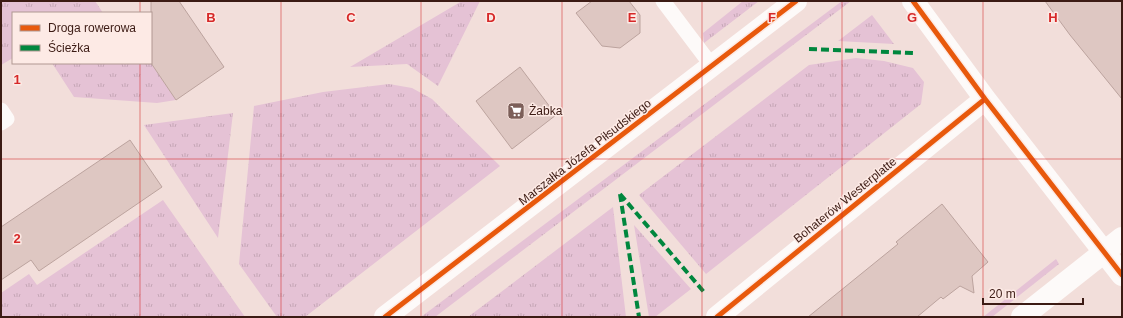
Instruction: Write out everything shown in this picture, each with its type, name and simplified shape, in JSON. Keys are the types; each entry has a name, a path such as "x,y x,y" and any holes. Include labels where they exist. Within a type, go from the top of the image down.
{"street":[{"name":"Marszałka Józefa Piłsudskiego","path":"385,317 796,1"},
{"path":"913,1 985,99 1122,275"},
{"name":"Bohaterów Westerplatte","path":"717,317 985,99"},
{"path":"1022,317 1122,238"}],"lane":[{"path":"663,1 712,66"},
{"path":"1,110 7,119 1,123"}],"green space":[{"path":"1,1 95,1 102,12 12,12 12,59 1,65"},
{"path":"462,1 480,1 438,86 407,64 350,67"},
{"path":"743,1 759,1 704,43 703,33"},
{"path":"842,1 851,1 435,317 421,317"},
{"path":"872,15 894,44 838,41"},
{"path":"856,58 884,61 913,68 924,82 921,104 706,274 639,195 809,65"},
{"path":"53,64 152,64 176,100 157,103 74,97"},
{"path":"389,84 412,88 432,99 500,166 305,317 277,317 239,264 254,106 323,92"},
{"path":"233,113 218,238 144,125"},
{"path":"163,200 245,317 1,317 1,293 29,274 37,285"},
{"path":"613,207 626,317 468,317"},
{"path":"634,225 691,289 655,317 649,317"},
{"path":"1056,259 1059,264 992,317 983,317"}],"building":[{"path":"151,1 179,1 224,67 176,100 152,64"},
{"path":"592,1 629,1 640,15 640,33 620,48 602,46 576,13"},
{"path":"1045,1 1122,1 1122,99 1070,35"},
{"path":"520,67 556,115 512,149 476,101"},
{"path":"130,140 162,187 39,271 31,260 1,280 1,227"},
{"path":"942,204 988,262 972,276 974,293 960,286 943,299 941,297 917,317 808,317 898,244 896,242"}],"marked path":[{"path":"809,49 913,53"},
{"path":"620,194 704,292"},
{"path":"620,194 639,317"}],"cycle path":[{"path":"385,317 796,1"},
{"path":"913,1 985,99 1122,275"},
{"path":"717,317 985,99"}],"place":[{"name":"Żabka","path":"516,111"}]}
